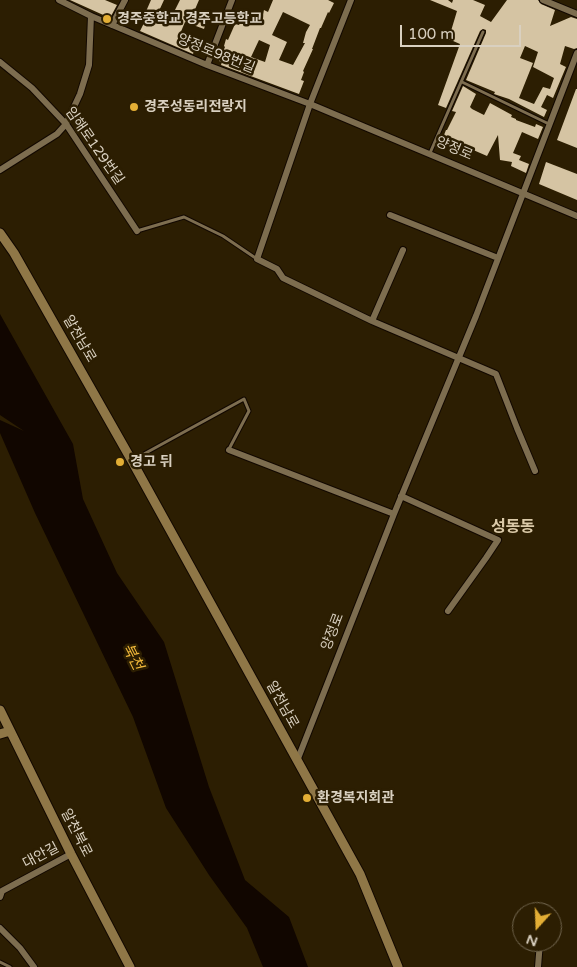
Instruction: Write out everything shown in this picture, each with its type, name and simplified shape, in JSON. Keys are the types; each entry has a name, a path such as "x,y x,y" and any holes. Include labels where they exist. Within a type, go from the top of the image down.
{"street":[{"name":"양정로98번길","path":"59,0 91,16 206,65 310,104"},
{"path":"112,25 125,0"},
{"path":"206,65 232,0"},
{"path":"351,0 310,104 257,259 277,269 283,278 372,321 496,374 535,471"},
{"path":"543,0 577,14"},
{"path":"0,170 57,134 66,124 80,94 89,66 91,16"},
{"path":"577,53 523,193 577,216"},
{"name":"임해로129번길","path":"0,62 32,88 66,124 136,231"},
{"name":"양정로","path":"297,761 401,496 459,358 523,193 310,104"},
{"path":"390,215 498,258"},
{"name":"알천남로","path":"0,233 18,260 132,461 360,874 398,967"},
{"path":"372,321 403,250"},
{"path":"229,450 394,514"},
{"path":"401,496 498,540 448,610"},
{"name":"알천북로","path":"0,710 71,854 130,967"},
{"path":"0,734 10,731"},
{"name":"대안길","path":"1,891 71,854"},
{"path":"0,928 20,948 34,967"},
{"path":"538,967 539,952"}],"lane":[{"path":"430,153 483,32"},
{"path":"462,82 550,124"},
{"path":"136,231 184,217 223,236 257,259"},
{"path":"132,461 244,399 249,411 229,450"},
{"path":"0,962 10,967"}],"water":[{"name":"북천","path":"0,314 73,444 83,499 117,573 164,642 209,787 245,880 289,917 308,967 263,967 247,928 209,875 166,808 133,717 35,513 0,433 0,420 24,431 0,415"}],"building":[{"path":"70,0 105,0 117,5 110,18"},
{"path":"151,0 164,0 158,13 171,18 180,0 199,0 193,14 207,19 204,29 185,22 177,41 190,46 191,41 197,43 193,54 140,31 147,17 144,16"},
{"path":"273,0 328,0 334,3 320,28 303,71 301,80 304,81 299,94 221,65 222,62 219,61 226,39 228,40 235,24 239,25 243,18 254,22 256,12 263,14 264,10 268,12","holes":["283,12 310,25 303,43 305,43 293,65 279,60 287,42 272,35","259,40 270,45 265,62 251,57"]},
{"path":"430,0 448,0 452,3 453,0 473,0 485,5 480,16 491,22 507,0 538,0 541,4 555,10 550,26 571,17 577,19 577,48 565,46 560,64 566,67 553,98 547,95 541,107 547,110 544,117 509,99 494,94 495,92 466,80 486,33 486,30 483,29 480,31 446,108 438,105 460,44 444,37 447,30 451,31 457,11","holes":["525,46 538,52 533,67 554,78 550,89 543,87 534,104 519,98 533,63 520,58"]},
{"path":"463,86 476,94 470,107 472,109 484,115 490,103 512,115 511,117 516,120 535,127 536,124 543,127 538,139 522,132 513,153 521,156 519,160 529,164 526,173 511,166 512,162 500,160 498,135 487,156 444,135 456,112 452,111"},
{"path":"577,89 577,148 557,140"},
{"path":"546,162 577,174 577,200 539,184"}],"place":[{"name":"경주중학교 경주고등학교","path":"107,19"},
{"name":"경주성동리전랑지","path":"134,107"},
{"name":"경고 뒤","path":"120,462"},
{"name":"환경복지회관","path":"307,798"}],"district":[{"name":"성동동","path":"513,528"}]}
